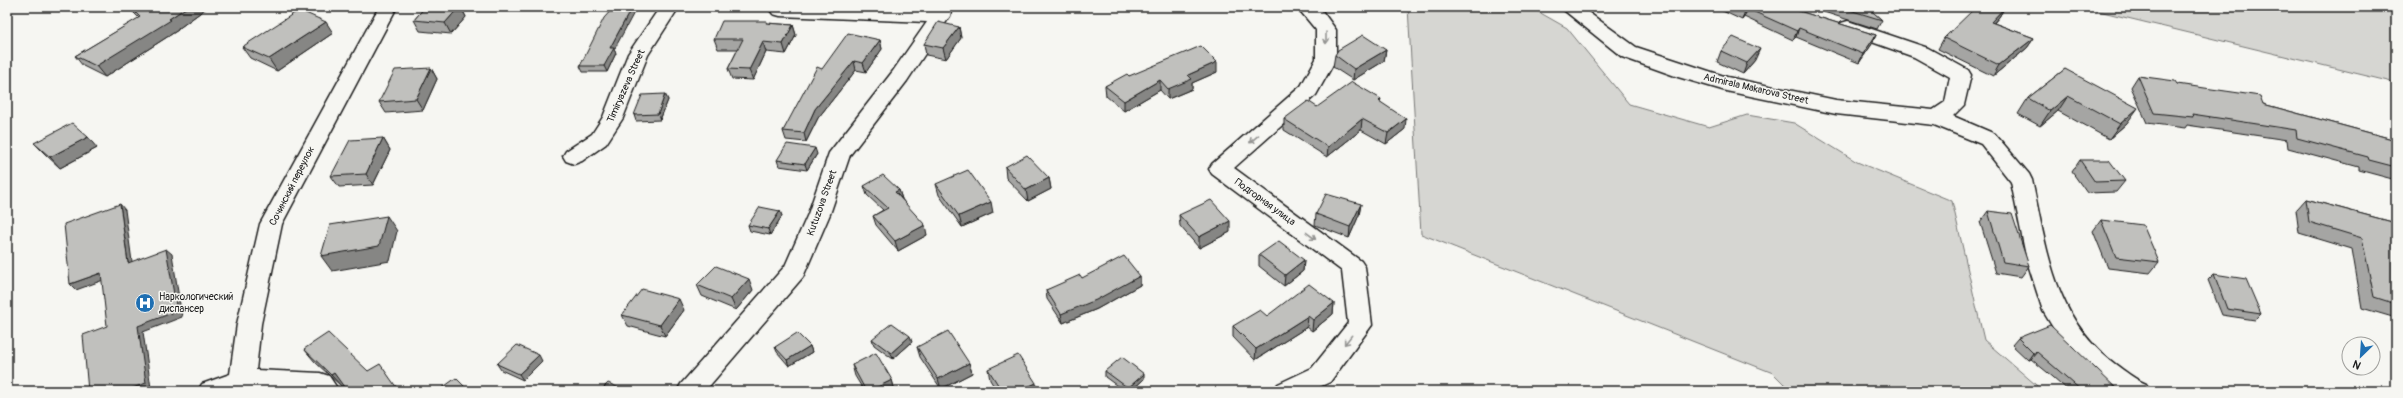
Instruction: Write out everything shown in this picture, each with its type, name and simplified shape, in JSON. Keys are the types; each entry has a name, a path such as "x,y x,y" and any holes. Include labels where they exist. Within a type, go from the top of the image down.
{"street":[{"name":"Сочинский переулок","path":"242,380 249,324 271,224 388,7"},
{"name":"Timiryazeva Street","path":"574,156 599,139 613,118 638,54 670,7"},
{"name":"Подгорная улица","path":"1287,391 1321,375 1360,324 1353,267 1220,169 1309,90 1326,59 1326,30 1313,12 1306,7"},
{"name":"Admirala Makarova Street","path":"1569,7 1629,52 1699,76 1726,84 1836,107 1938,118 1988,139 2021,180 2038,261 2055,311 2072,337 2094,362 2129,388 2137,391"},
{"path":"780,10 942,12"},
{"name":"Kutuzova Street","path":"690,391 795,271 819,214 840,153 900,76 942,12"},
{"path":"1830,22 1901,44 1941,60 1961,75 1954,105 1938,118"},
{"path":"210,391 242,380 320,383 326,391"}],"shaded area":[{"path":"1408,7 1530,7 1567,28 1629,104 1709,127 1747,115 1794,123 1857,162 1952,201 1984,340 2043,391 1791,391 1773,373 1421,234"},
{"path":"2082,7 2396,7 2396,83"}],"building":[{"path":"130,7 187,7 169,19 171,20 96,66 75,56 140,17"},
{"path":"425,7 459,7 445,23 414,20"},
{"path":"614,7 632,7 610,48 614,48 604,66 580,66 604,18"},
{"path":"1736,7 1790,7 1876,35 1863,54 1799,28 1797,31 1748,9 1745,11"},
{"path":"1840,7 1867,7 1882,20"},
{"path":"1976,7 2005,7 1991,22 2034,38 1999,65 1944,38"},
{"path":"299,10 326,22 269,59 242,47"},
{"path":"722,21 767,21 766,23 793,25 783,44 763,42 749,70 728,69 743,39 714,39"},
{"path":"938,22 959,27 943,48 924,44"},
{"path":"848,33 880,40 863,63 854,61 815,109 804,133 783,131 817,67 822,69"},
{"path":"1363,35 1386,50 1354,69 1335,55 1338,50"},
{"path":"1733,37 1760,49 1747,63 1721,51"},
{"path":"1201,46 1217,62 1188,75 1192,79 1168,89 1160,80 1124,101 1105,86 1127,74 1129,76"},
{"path":"431,68 416,99 379,102 395,70"},
{"path":"2065,69 2138,108 2120,124 2068,96 2050,111 2028,98"},
{"path":"2138,76 2175,81 2177,84 2260,96 2263,104 2396,140 2396,167 2369,160 2368,157 2297,138 2296,130 2192,114 2193,117 2154,113"},
{"path":"1352,82 1381,99 1379,101 1406,119 1388,133 1362,119 1328,147 1284,119 1308,101 1317,107"},
{"path":"665,94 658,114 634,115 642,95"},
{"path":"72,123 88,137 50,157 34,143"},
{"path":"383,138 366,174 331,176 350,140"},
{"path":"787,144 815,148 805,164 777,160"},
{"path":"1027,155 1049,178 1026,190 1005,167"},
{"path":"2080,160 2109,160 2125,181 2095,182"},
{"path":"968,170 991,202 959,216 936,184"},
{"path":"883,175 899,190 895,192 925,225 895,241 873,216 888,208 864,186"},
{"path":"1326,194 1361,204 1350,227 1316,214"},
{"path":"2306,199 2396,223 2396,304 2374,297 2362,238 2309,222"},
{"path":"1211,200 1230,221 1199,237 1179,215"},
{"name":"Наркологический диспансер","path":"120,204 128,263 166,249 177,311 138,326 146,383 125,391 88,391 83,335 107,326 101,273 70,284 64,224"},
{"path":"760,207 780,211 768,229 748,225"},
{"path":"1988,211 2012,214 2029,266 2003,262"},
{"path":"387,216 379,246 321,256 330,225"},
{"path":"2101,220 2143,225 2159,262 2116,257"},
{"path":"1279,241 1304,260 1285,275 1259,255"},
{"path":"1124,256 1140,276 1096,300 1061,314 1046,290 1080,275 1082,278"},
{"path":"716,266 749,279 731,299 697,285"},
{"path":"2214,274 2246,279 2261,314 2227,309"},
{"path":"1309,284 1334,303 1313,320 1308,316 1256,349 1233,326 1260,310 1267,316"},
{"path":"642,289 679,299 660,325 622,315"},
{"path":"892,323 910,336 891,353 872,339"},
{"path":"2050,325 2119,391 2082,391 2037,352 2033,353 2018,338"},
{"path":"948,331 969,363 938,379 917,347"},
{"path":"328,333 368,371 380,364 399,391 347,391 334,373 331,375 304,349"},
{"path":"797,333 810,346 787,360 775,347"},
{"path":"517,345 539,355 519,374 497,364"},
{"path":"876,353 892,380 866,391 852,365"},
{"path":"1018,355 1036,383 1019,391 1002,391 988,369"},
{"path":"1122,357 1144,374 1128,388 1105,371"},
{"path":"456,378 469,391 438,391"},
{"path":"608,383 626,391 600,391"}],"place":[{"name":"Наркологический диспансер","path":"145,303"}]}
